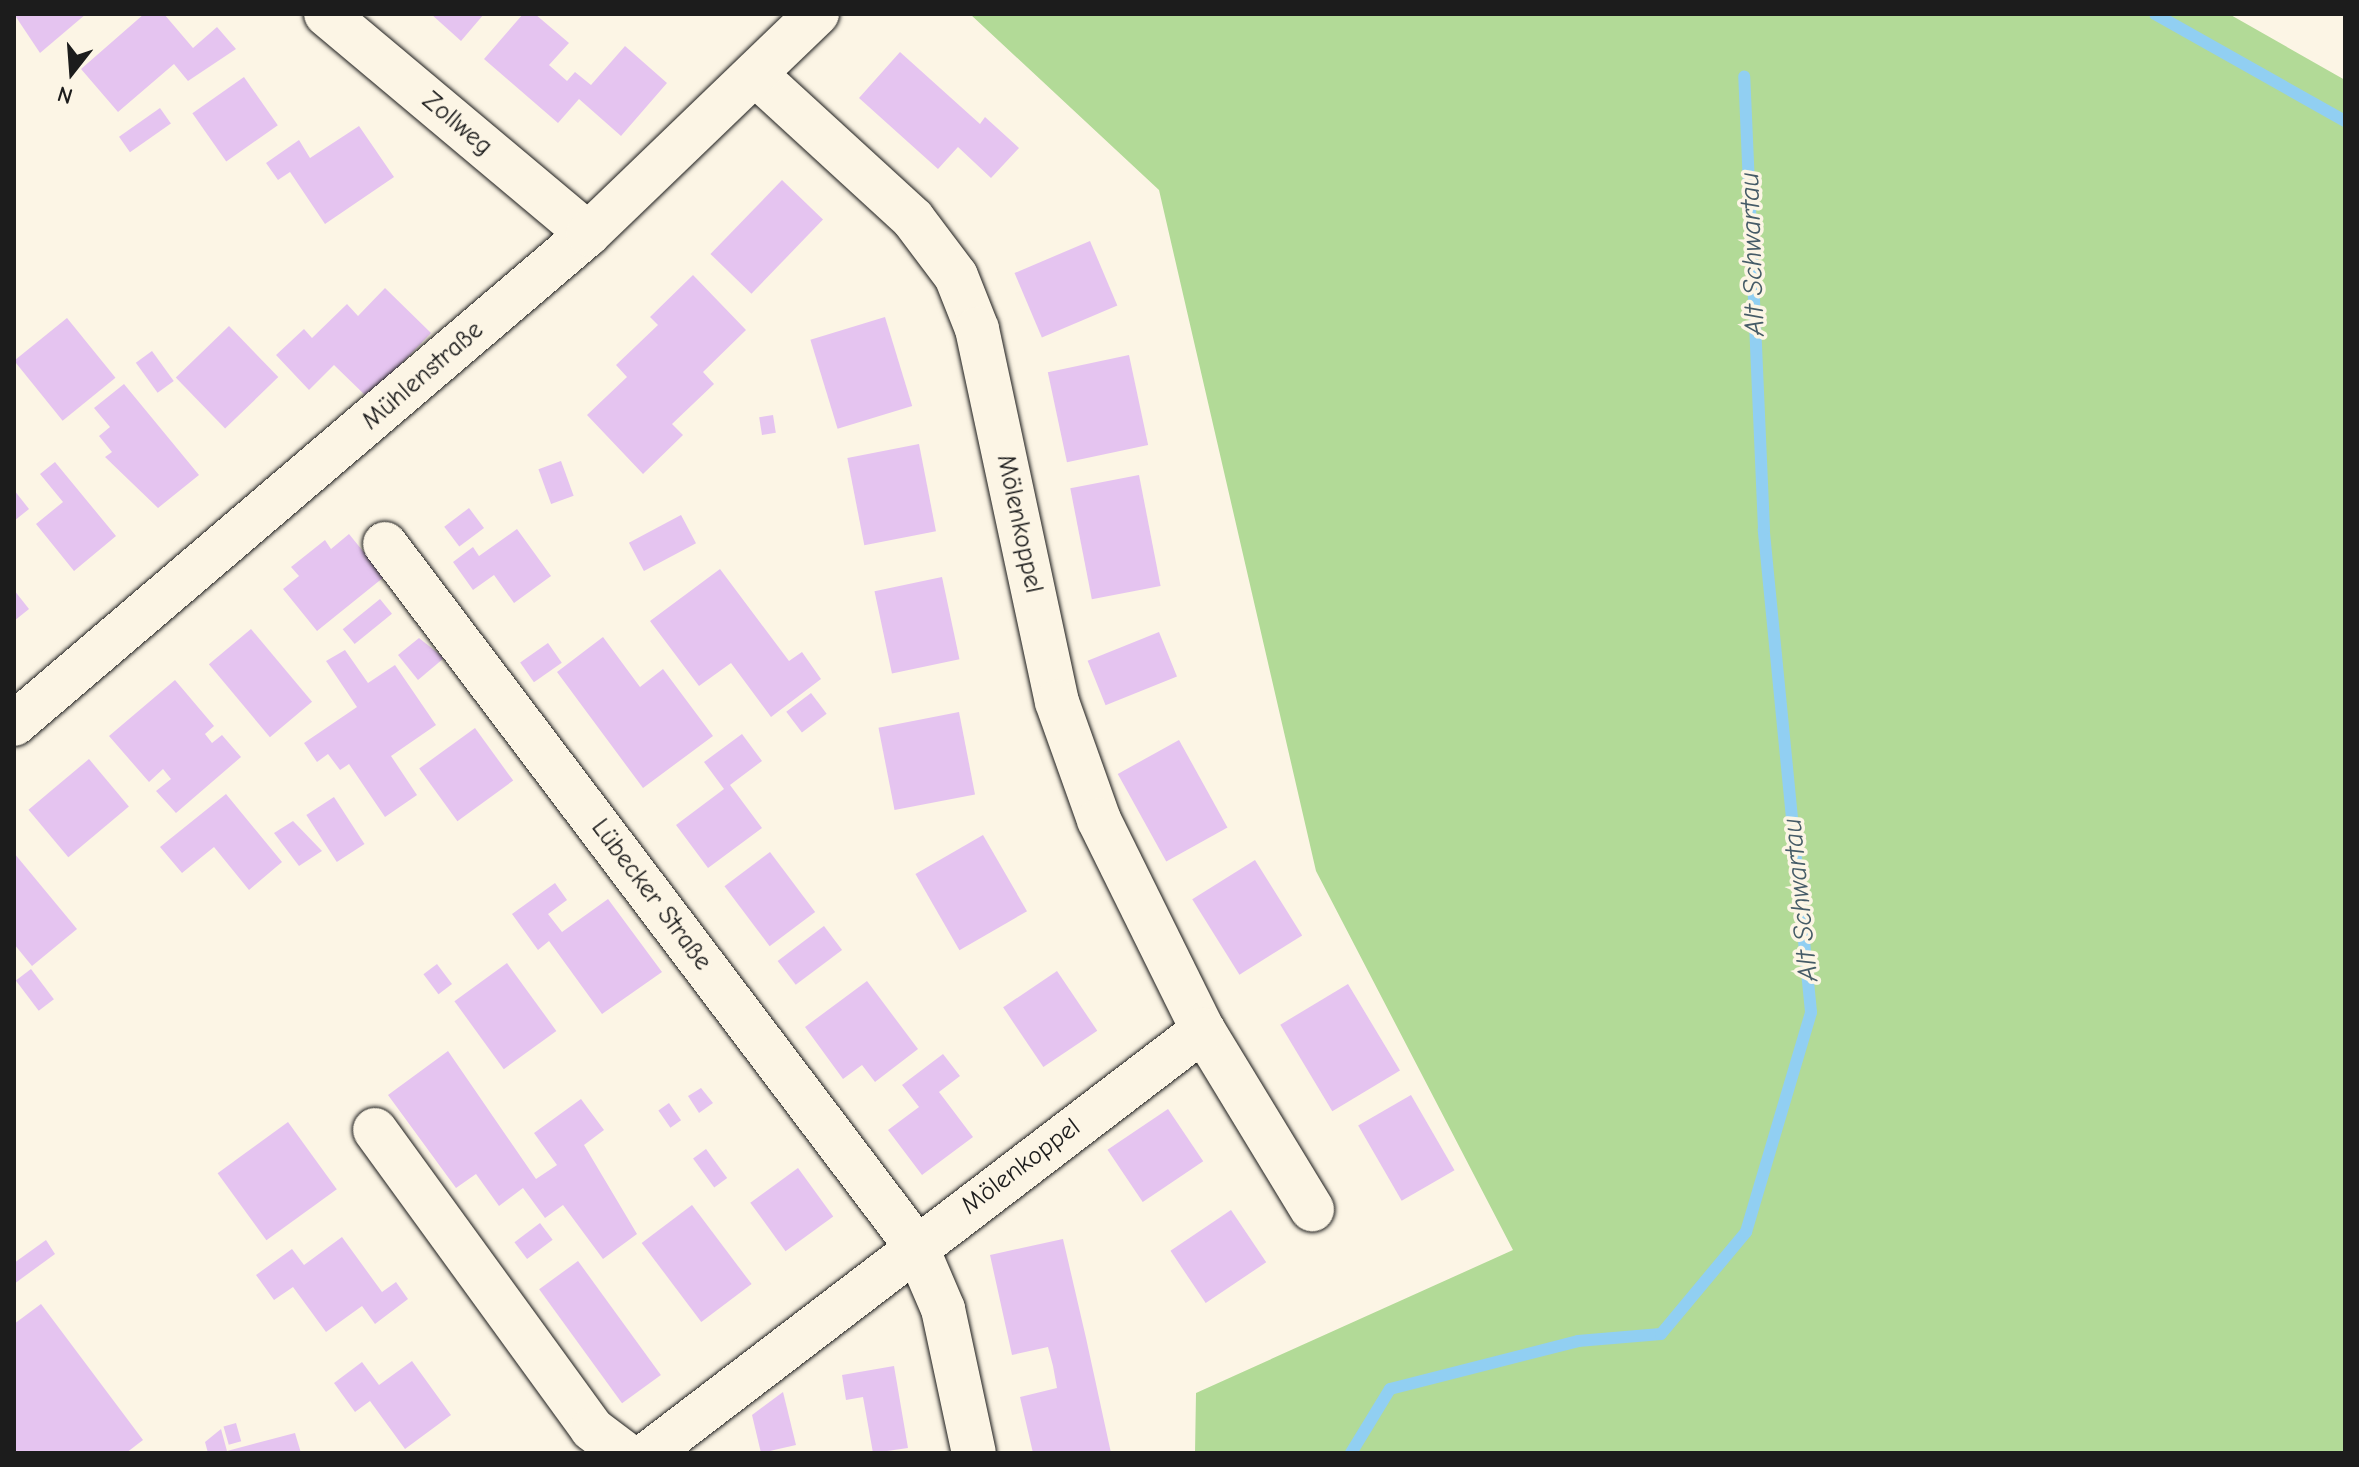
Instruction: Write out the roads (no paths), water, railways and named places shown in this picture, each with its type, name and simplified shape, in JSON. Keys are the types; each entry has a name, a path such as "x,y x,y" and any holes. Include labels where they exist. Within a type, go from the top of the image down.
{"street":[{"name":"Zollweg","path":"326,14 588,234"},
{"name":"Mühlenstraße","path":"14,724 588,234 817,14"},
{"name":"Mölenkoppel","path":"755,74 913,219 956,276 977,329 1057,702 1099,820 1203,1030 1312,1209"},
{"name":"Lübecker Straße","path":"385,544 916,1246 943,1309 974,1453"},
{"name":"Mölenkoppel","path":"916,1246 1203,1030"},
{"path":"375,1130 592,1429 624,1453"},
{"path":"649,1453 916,1246"}],"waterway":[{"path":"2155,14 2345,121"},
{"name":"Alt Schwartau","path":"1351,1453 1390,1389 1578,1341 1661,1334 1746,1232 1811,1012 1764,529 1744,76"}]}
